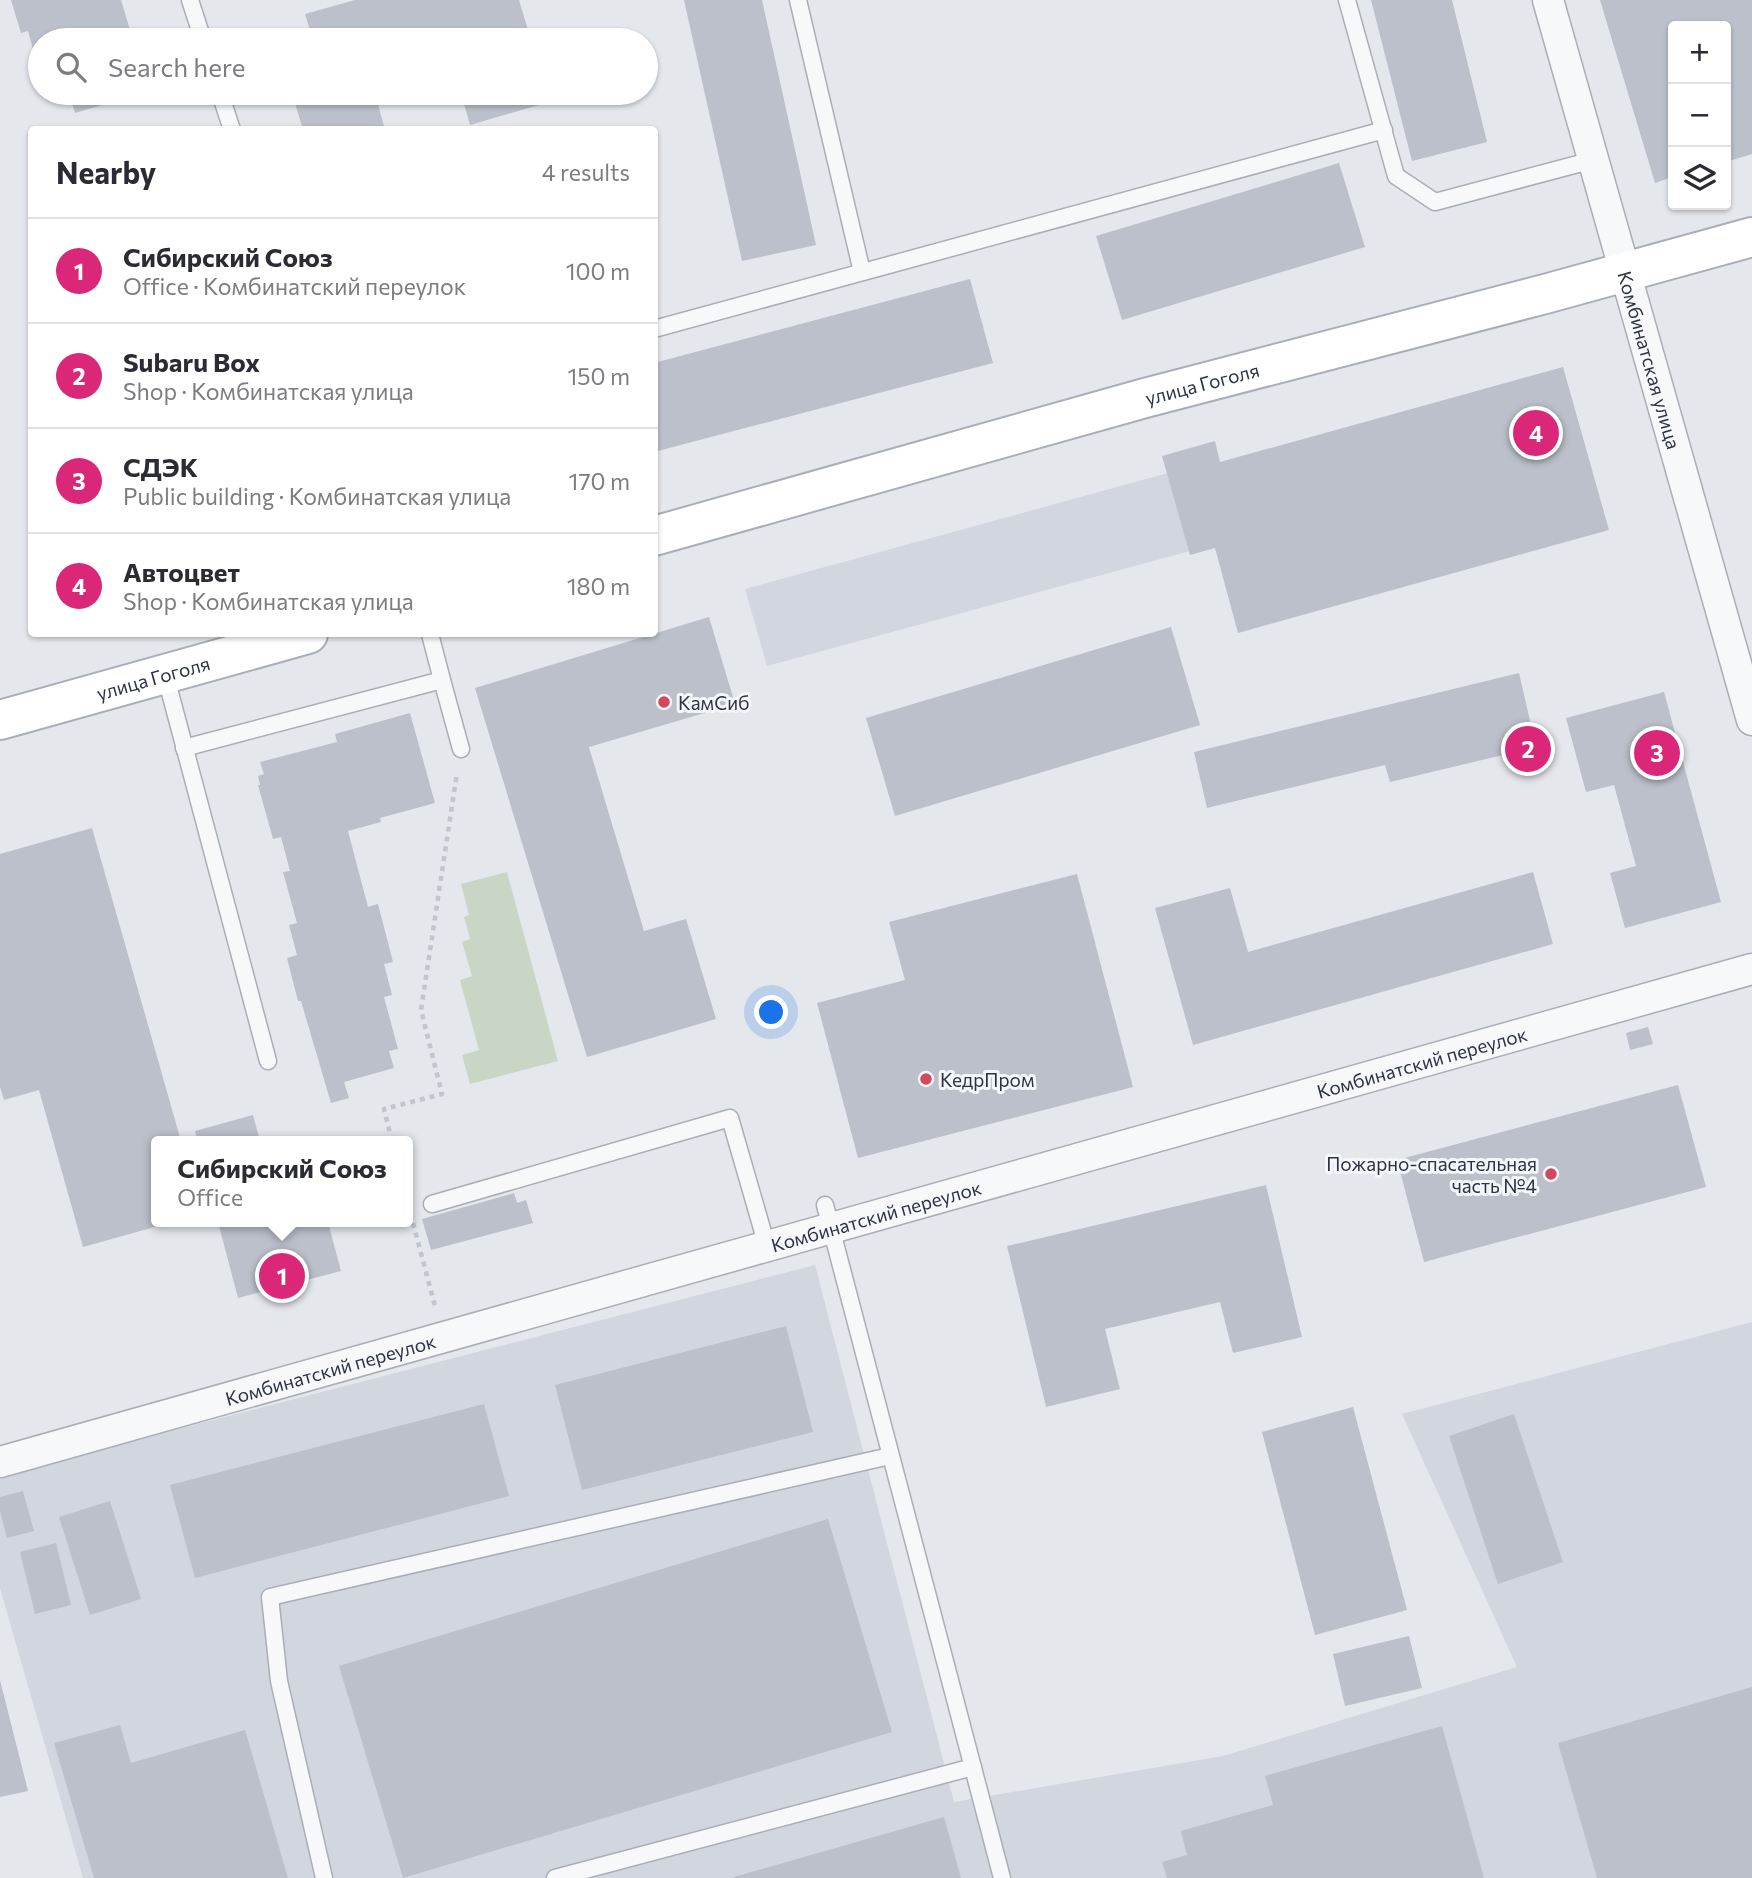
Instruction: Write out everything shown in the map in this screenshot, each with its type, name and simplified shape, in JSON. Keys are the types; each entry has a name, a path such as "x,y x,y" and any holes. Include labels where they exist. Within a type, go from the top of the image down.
{"street":[{"name":"Комбинатская улица","path":"1548,0 1752,720"},
{"name":"улица Гоголя","path":"658,535 1145,398 1625,273 1752,237"},
{"name":"улица Гоголя","path":"0,720 297,637"},
{"name":"Комбинатский переулок","path":"0,1462 767,1246 828,1217 1752,969"}],"lane":[{"path":"190,0 199,28"},
{"path":"798,0 862,272"},
{"path":"1347,0 1396,176 1435,202 1593,160"},
{"path":"224,105 231,126"},
{"path":"658,328 1384,130"},
{"path":"431,637 461,749"},
{"path":"165,674 268,1061"},
{"path":"184,748 442,680"},
{"path":"432,1204 730,1118 767,1246"},
{"path":"828,1217 1002,1878"},
{"path":"324,1878 279,1681 270,1597 890,1456"},
{"path":"555,1878 973,1767"}],"path":[{"path":"391,1136 384,1109 442,1094 421,1010 461,749"},
{"path":"413,1224 443,1337"}],"shaded area":[{"path":"1168,473 1190,551 767,666 745,589"},
{"path":"815,1265 954,1802 1223,1756 1517,1667 1402,1414 1752,1322 1752,1878 83,1878 0,1588 0,1475"}],"green space":[{"path":"507,872 558,1061 470,1084 462,1055 479,1050 460,980 472,976 462,942 470,939 464,917 469,915 461,884"}],"building":[{"path":"11,0 121,0 129,28 28,28 28,31 21,33"},
{"path":"355,0 519,0 527,28 309,28 305,14"},
{"path":"684,0 762,0 816,245 742,261"},
{"path":"1371,0 1452,0 1487,142 1412,161"},
{"path":"1600,0 1752,0 1752,154 1731,160 1731,21 1668,21 1668,179 1655,183"},
{"path":"72,105 102,105 75,113"},
{"path":"296,105 378,105 384,126 302,126"},
{"path":"464,105 539,105 470,125"},
{"path":"1339,163 1365,247 1122,320 1096,236"},
{"path":"970,279 993,363 658,451 658,362"},
{"path":"1563,367 1609,530 1238,633 1215,548 1190,555 1162,456 1215,441 1220,462"},
{"path":"709,617 735,704 589,747 644,931 686,919 716,1019 587,1057 475,688 643,637 658,637 658,632"},
{"path":"1171,627 1200,725 895,816 866,718"},
{"path":"1519,673 1536,747 1390,782 1385,765 1207,808 1194,752"},
{"path":"1664,692 1721,902 1625,928 1610,873 1636,866 1614,785 1586,792 1566,718"},
{"path":"410,713 435,803 380,818 381,822 348,831 368,907 378,904 393,962 384,964 392,995 384,997 398,1049 389,1051 394,1068 344,1082 349,1098 331,1103 287,958 297,955 289,925 297,923 283,872 290,871 281,837 273,839 258,785 258,776 264,774 260,762 337,742 335,734"},
{"path":"92,828 180,1136 151,1136 151,1227 155,1227 83,1247 39,1090 4,1100 0,1087 0,854"},
{"path":"1533,872 1553,944 1193,1045 1155,908 1230,888 1248,952"},
{"path":"1077,874 1133,1087 858,1158 817,1003 905,980 889,922"},
{"path":"1648,1027 1653,1044 1630,1050 1626,1033"},
{"name":"Пожарно-спасательная часть №4","path":"1678,1085 1706,1187 1424,1262 1397,1160"},
{"path":"253,1115 259,1136 196,1136 195,1131"},
{"path":"1266,1185 1302,1337 1233,1353 1220,1302 1105,1329 1120,1389 1046,1407 1007,1246"},
{"path":"514,1193 517,1203 526,1200 533,1223 431,1250 422,1219"},
{"path":"219,1227 329,1227 341,1271 238,1298"},
{"path":"786,1326 813,1432 582,1490 555,1385"},
{"path":"484,1404 509,1496 195,1578 170,1485"},
{"path":"1353,1407 1407,1610 1315,1635 1262,1432"},
{"path":"1514,1414 1563,1562 1498,1584 1449,1436"},
{"path":"23,1491 34,1531 7,1538 0,1511 0,1497"},
{"path":"110,1501 141,1599 90,1615 59,1517"},
{"path":"828,1519 892,1732 403,1878 339,1666"},
{"path":"56,1543 71,1605 35,1614 20,1552"},
{"path":"1409,1636 1422,1688 1345,1706 1333,1654"},
{"path":"0,1680 28,1791 0,1797"},
{"path":"1752,1687 1752,1878 1597,1878 1558,1743"},
{"path":"120,1725 131,1763 245,1730 288,1878 94,1878 54,1743"},
{"path":"1442,1726 1484,1878 1167,1878 1162,1862 1187,1855 1181,1831 1273,1805 1265,1776"},
{"path":"944,1817 961,1878 734,1878 734,1877"}],"place":[{"name":"Автоцвет","path":"1536,433"},
{"name":"КамСиб","path":"664,702"},
{"name":"Subaru Box","path":"1528,749"},
{"name":"СДЭК","path":"1657,753"},
{"name":"КедрПром","path":"926,1079"},
{"name":"Пожарно-спасательная часть №4","path":"1551,1174"},
{"name":"Сибирский Союз","path":"282,1276"}]}
